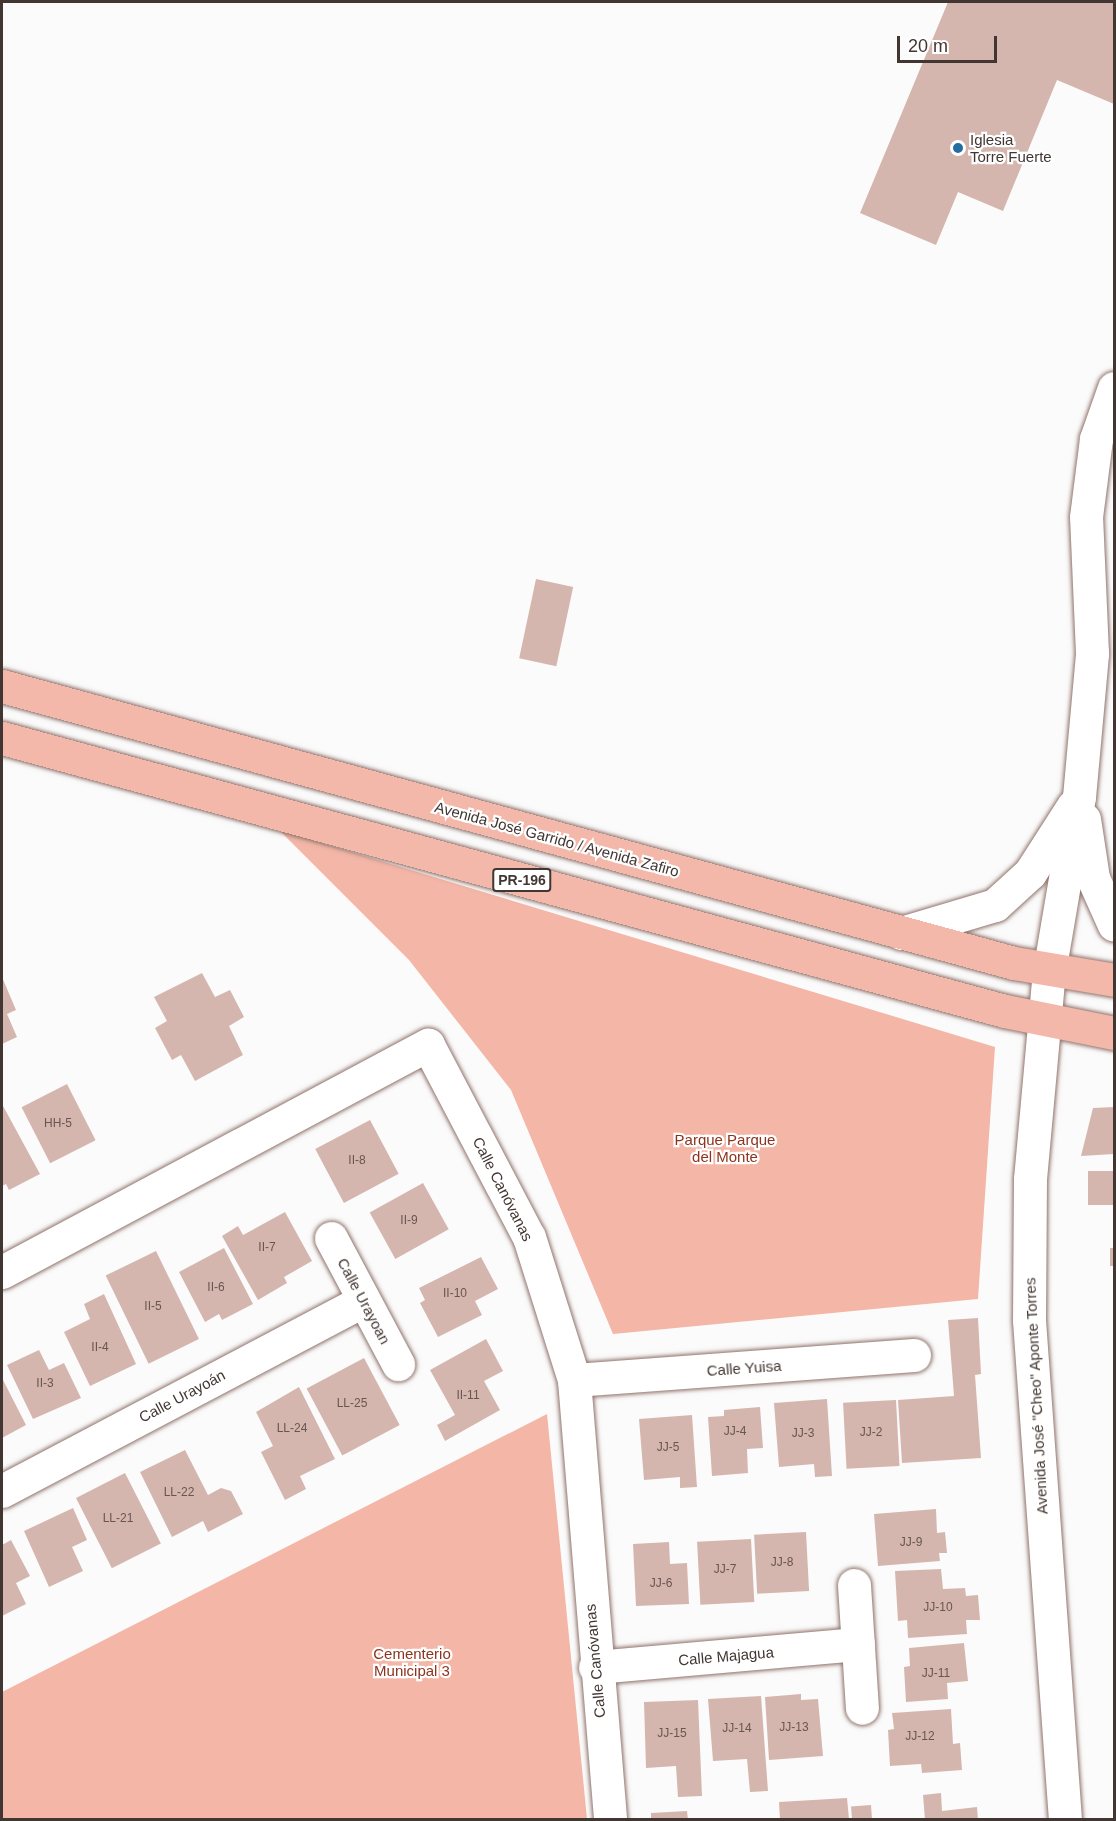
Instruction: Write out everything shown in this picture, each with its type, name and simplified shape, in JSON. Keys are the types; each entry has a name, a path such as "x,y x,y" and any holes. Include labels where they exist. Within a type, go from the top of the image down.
{"main road":[{"name":"Avenida José Garrido / Avenida Zafiro","path":"2,686 901,933 1049,972 1114,980"},
{"name":"PR-196","path":"2,738 1044,1020 1114,1033"}],"street":[{"path":"1114,388 1096,439 1086,517 1092,653 1079,797 1093,878 1114,925"},
{"path":"901,933 995,905 1030,873 1079,797"},
{"name":"Avenida José \"Cheo\" Aponte Torres","path":"1065,1820 1029,1320 1030,1179 1049,972 1079,797"},
{"name":"Calle Canóvanas","path":"2,1272 428,1045 529,1237 574,1380 595,1667 610,1820"},
{"name":"Calle Urayoan","path":"331,1239 362,1301 398,1364"},
{"name":"Calle Urayoán","path":"2,1491 362,1301"},
{"name":"Calle Yuisa","path":"574,1380 914,1355"},
{"path":"854,1585 862,1708"},
{"name":"Calle Majagua","path":"595,1667 858,1644"}],"green space":[{"name":"Parque Parque del Monte","path":"279,830 995,1047 978,1299 613,1334 511,1090 409,960"},
{"name":"Cementerio Municipal 3","path":"547,1414 587,1819 2,1819 2,1692"}],"building":[{"name":"Iglesia Torre Fuerte","path":"948,2 1114,2 1114,104 1057,80 1003,211 958,192 936,245 860,213"},
{"path":"536,579 573,587 556,666 519,658"},
{"path":"202,973 215,997 230,990 244,1017 229,1026 243,1055 195,1081 181,1055 172,1060 155,1028 167,1021 154,997"},
{"path":"2,977 16,1010 7,1014 17,1037 2,1044"},
{"path":"67,1084 96,1140 50,1163 22,1107"},
{"path":"2,1104 40,1174 9,1190 6,1184 2,1186"},
{"path":"1114,1107 1114,1154 1081,1156 1093,1108"},
{"path":"370,1120 399,1174 344,1203 315,1149"},
{"path":"1088,1171 1114,1171 1114,1205 1088,1205"},
{"path":"423,1183 449,1229 395,1259 370,1213"},
{"path":"285,1212 312,1261 284,1277 287,1283 258,1300 222,1236 238,1226 243,1235"},
{"path":"224,1248 253,1304 222,1320 219,1314 205,1322 179,1272"},
{"path":"1110,1248 1114,1248 1114,1266 1110,1266"},
{"path":"156,1251 199,1339 149,1364 106,1276"},
{"path":"481,1257 498,1289 475,1301 482,1315 438,1337 420,1303 425,1300 419,1288"},
{"path":"104,1294 136,1364 90,1386 64,1332 90,1319 84,1304"},
{"path":"978,1318 981,1374 975,1375 981,1458 902,1463 898,1400 954,1396 948,1320"},
{"path":"486,1339 503,1371 484,1381 500,1410 445,1441 437,1425 455,1415 430,1370"},
{"path":"39,1350 49,1370 64,1363 81,1398 33,1419 7,1365"},
{"path":"364,1358 400,1425 342,1456 307,1389"},
{"path":"2,1378 26,1425 2,1438"},
{"path":"299,1387 335,1459 300,1476 306,1489 285,1500 261,1452 273,1446 256,1412"},
{"path":"827,1399 832,1476 815,1477 814,1464 779,1467 774,1403"},
{"path":"896,1400 899,1466 847,1469 843,1403"},
{"path":"760,1407 763,1448 747,1449 748,1473 712,1476 708,1417 724,1416 724,1410"},
{"path":"692,1415 697,1487 680,1488 680,1477 644,1480 639,1419"},
{"path":"185,1450 208,1495 221,1488 231,1491 243,1514 208,1532 203,1521 172,1537 140,1472"},
{"path":"125,1473 161,1543 112,1568 76,1498"},
{"path":"73,1508 87,1540 72,1547 83,1571 49,1587 24,1531"},
{"path":"936,1509 937,1533 945,1532 947,1553 939,1553 940,1561 878,1566 874,1514"},
{"path":"806,1532 809,1591 757,1594 754,1535"},
{"path":"751,1539 754,1602 700,1605 697,1542"},
{"path":"11,1540 30,1576 16,1583 26,1604 2,1616 2,1545"},
{"path":"669,1542 670,1564 687,1563 689,1604 636,1606 633,1544"},
{"path":"941,1569 943,1589 965,1588 966,1596 978,1595 980,1620 966,1620 967,1634 908,1638 907,1620 898,1621 895,1571"},
{"path":"964,1643 968,1681 947,1683 948,1699 906,1702 904,1667 910,1666 909,1648"},
{"path":"801,1694 801,1700 818,1699 823,1756 769,1760 765,1697"},
{"path":"761,1696 768,1791 750,1792 747,1759 713,1761 708,1699"},
{"path":"698,1700 702,1796 678,1797 676,1766 646,1768 644,1702"},
{"path":"951,1709 953,1744 960,1743 962,1770 922,1773 921,1764 890,1766 888,1730 894,1729 892,1713"},
{"path":"941,1793 942,1811 977,1807 978,1820 925,1820 923,1795"},
{"path":"847,1798 849,1819 780,1820 779,1802"},
{"path":"871,1805 872,1820 852,1820 851,1806"},
{"path":"687,1811 688,1820 651,1820 651,1813"}],"place":[{"name":"Iglesia Torre Fuerte","path":"958,148"}]}
